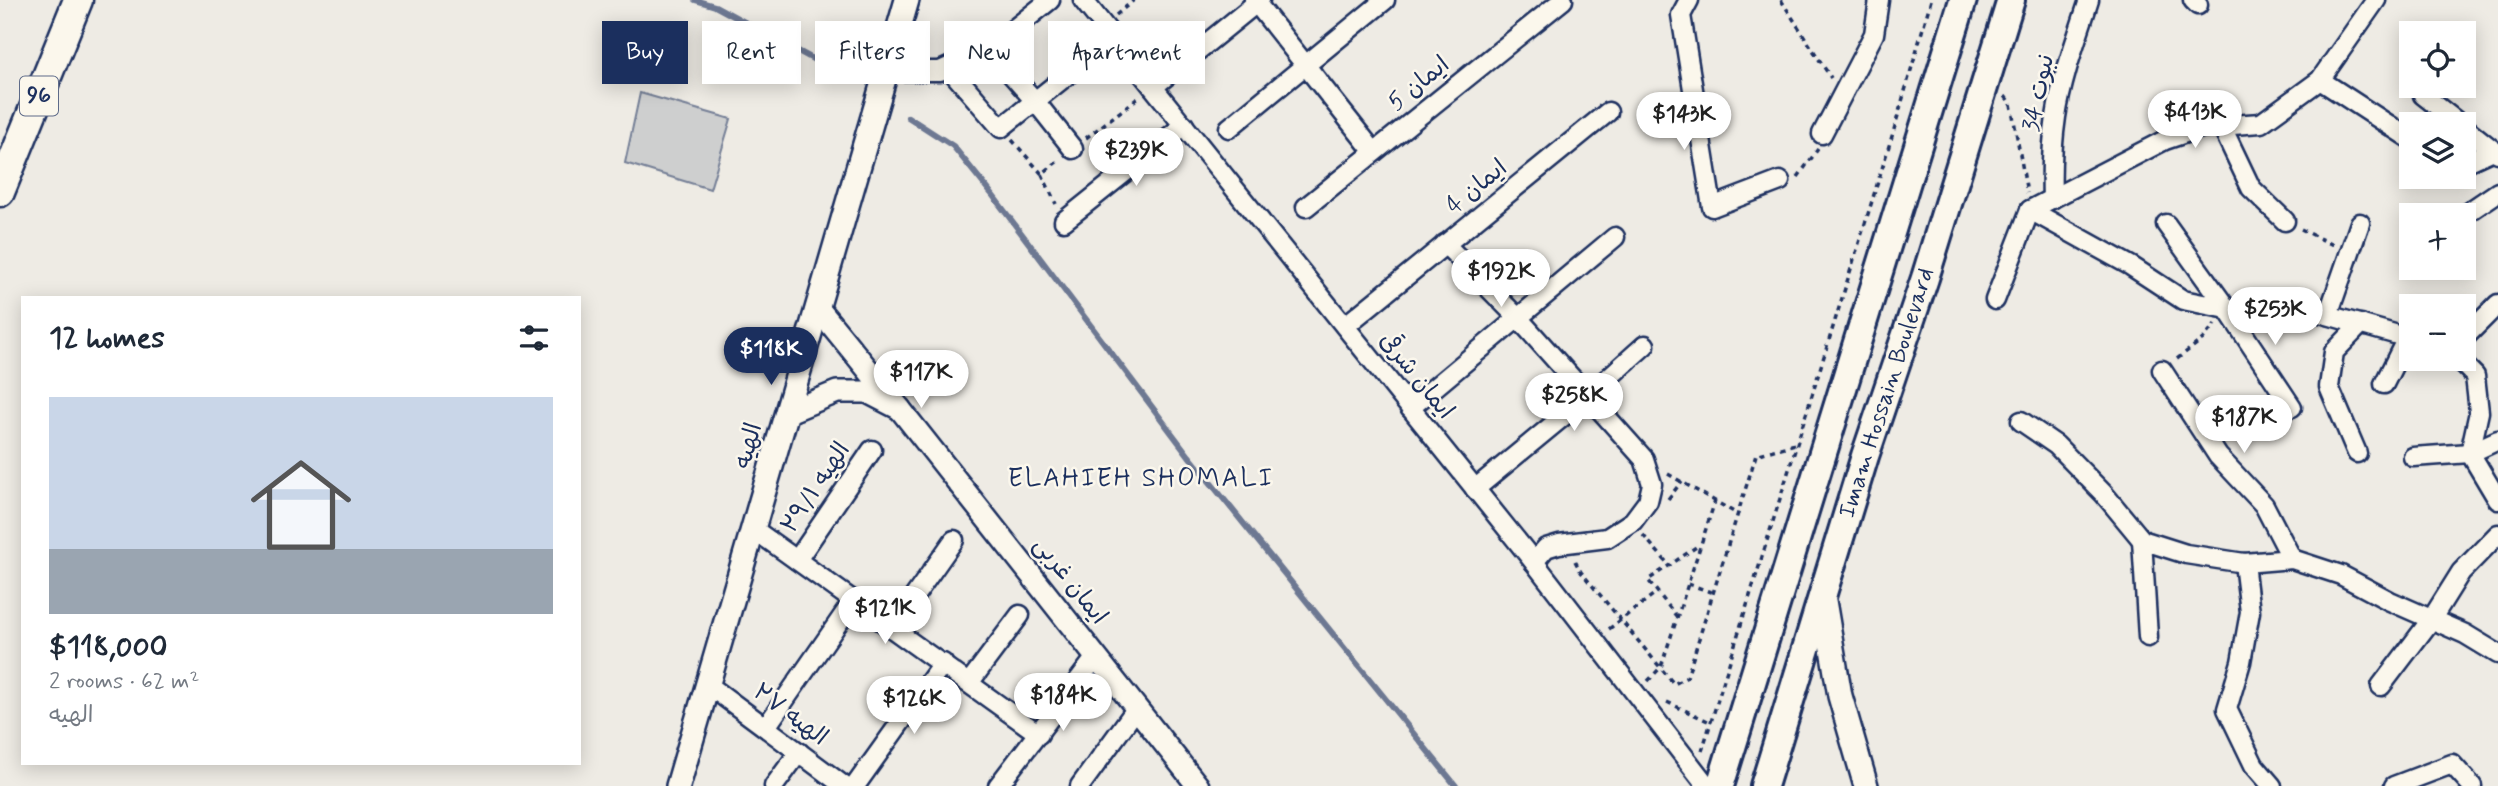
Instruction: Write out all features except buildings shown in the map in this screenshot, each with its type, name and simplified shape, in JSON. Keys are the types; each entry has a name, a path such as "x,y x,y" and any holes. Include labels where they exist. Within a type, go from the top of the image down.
{"highway":[{"name":"96","path":"0,192 78,0"}],"main road":[{"name":"الهیه","path":"901,21 907,0"},
{"name":"Imam Hossain Boulevard","path":"1720,786 1964,0"},
{"name":"Imam Hossain Boulevard","path":"1764,786 1865,456 1925,278 2011,0"},
{"name":"الهیه","path":"678,786 882,84"},
{"path":"1823,594 1840,696 1866,786"}],"street":[{"path":"1024,21 1050,0"},
{"name":"ایمان شرقی","path":"1083,0 1100,21"},
{"path":"1229,128 1385,0"},
{"name":"ایمان 5","path":"1306,207 1563,0"},
{"path":"1689,0 1681,15 1713,207 1780,181"},
{"path":"1822,134 1874,33 1880,0"},
{"name":"نبوت 34","path":"2052,199 2051,160 2056,114 2072,51 2089,0"},
{"path":"1995,300 2030,210 2165,140 2203,127 2261,123 2320,80 2376,0"},
{"path":"1153,87 1257,1 1374,152"},
{"path":"2320,80 2399,132"},
{"path":"963,84 1001,128 1056,84"},
{"path":"1020,84 1073,149"},
{"name":"ایمان شرقی","path":"1151,84 1534,562 1601,635 1636,694 1701,779"},
{"path":"2427,98 2444,112"},
{"name":"ایمان 4","path":"1345,326 1608,113"},
{"path":"1064,221 1184,125"},
{"path":"2222,127 2251,188 2285,221"},
{"path":"2476,137 2495,151"},
{"path":"2476,158 2495,151"},
{"path":"2476,207 2498,192"},
{"path":"2030,210 2131,266 2183,300 2252,314 2306,309 2399,335"},
{"path":"2166,223 2292,407"},
{"path":"2328,316 2360,223"},
{"path":"1410,408 1615,237"},
{"path":"1445,244 1519,319 1644,459 1652,484 1648,501 1633,521 1607,538 1546,548 1534,562"},
{"path":"2476,326 2498,304"},
{"name":"ایمان غربی","path":"817,307 1198,786"},
{"path":"2357,453 2329,387 2334,352 2361,324"},
{"path":"1475,489 1645,345"},
{"path":"2384,384 2399,356"},
{"path":"2162,370 2218,456 2264,505 2292,559"},
{"path":"2471,371 2476,376 2479,412 2470,453 2498,500"},
{"path":"786,413 837,392 867,393 900,409"},
{"path":"2021,421 2056,445 2104,494 2142,540 2186,554 2244,563 2292,559 2341,575 2390,601 2465,634 2498,654"},
{"path":"2413,457 2470,453 2498,440"},
{"name":"الهیه ۲۹/۱","path":"797,560 872,450"},
{"path":"752,528 1039,734"},
{"path":"2381,686 2431,620 2461,572 2498,534"},
{"path":"892,628 954,540"},
{"path":"2142,540 2148,637"},
{"path":"2244,563 2250,612 2241,662 2227,709 2254,765 2272,786"},
{"path":"766,727 854,600"},
{"path":"969,682 1020,615"},
{"path":"998,786 1096,657"},
{"path":"855,786 943,663"},
{"name":"الهیه ۲۷","path":"707,684 844,786"},
{"path":"1080,786 1136,709"},
{"path":"774,786 799,752"},
{"path":"2394,786 2452,764 2472,786"}],"path":[{"path":"1782,0 1843,96"},
{"path":"1701,779 1710,723 1893,133 1931,0"},
{"path":"2001,92 2011,104 2030,210"},
{"path":"1780,181 1794,180 1814,157 1822,134"},
{"path":"1042,174 1064,221"},
{"path":"2285,221 2350,253"},
{"path":"2162,370 2203,339 2227,309"},
{"path":"1572,555 1581,572 1674,684 1687,677 1756,455 1795,444"},
{"path":"1644,459 1739,515"},
{"path":"1665,503 1682,481"},
{"path":"1636,694 1661,667 1715,501"},
{"path":"1640,532 1669,565"},
{"path":"1677,617 1648,580 1701,544"},
{"path":"1688,584 1714,593"},
{"path":"1601,635 1657,592"},
{"path":"1601,620 1601,635"},
{"path":"1649,680 1655,688"},
{"path":"1662,696 1668,704 1710,723"}],"shaded area":[{"path":"640,93 731,119 710,189 625,163"}],"waterway":[{"path":"695,0 715,6 815,60"},
{"path":"908,117 953,146 1189,456 1456,786"}],"district":[{"name":"ELAHIEH SHOMALI","path":"1141,479"}]}
